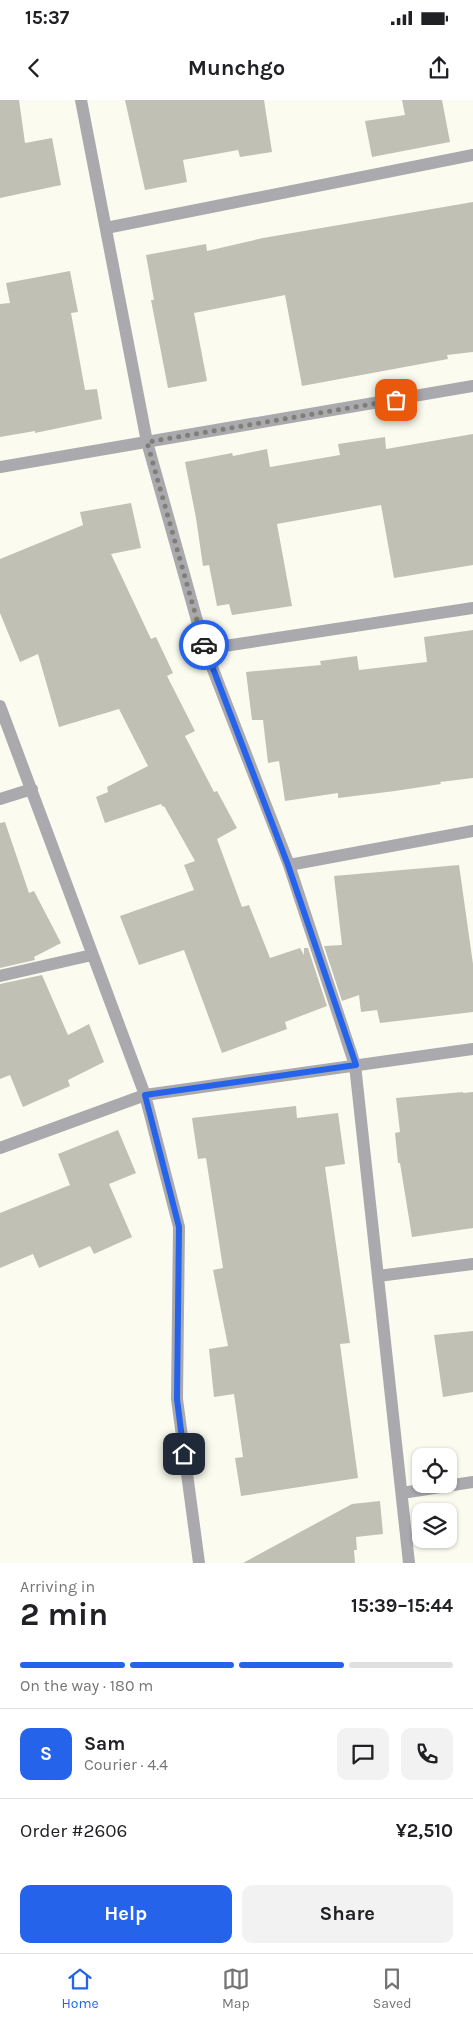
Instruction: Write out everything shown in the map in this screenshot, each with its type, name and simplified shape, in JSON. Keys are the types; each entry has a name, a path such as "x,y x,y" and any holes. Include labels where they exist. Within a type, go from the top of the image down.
{"street":[{"path":"81,100 147,442 205,649 288,865 356,1065 410,1563"},
{"path":"106,228 473,155"},
{"path":"0,467 473,386"},
{"path":"205,649 473,608"},
{"path":"0,706 145,1095 179,1227 177,1399 199,1563"},
{"path":"0,799 32,789"},
{"path":"288,865 473,831"},
{"path":"0,976 92,955"},
{"path":"0,1148 145,1095 473,1049"},
{"path":"378,1276 473,1264"},
{"path":"402,1493 473,1482"}],"building":[{"path":"0,100 19,100 25,143 52,138 61,185 0,198"},
{"path":"125,100 264,100 272,152 240,157 238,150 183,160 187,182 145,190"},
{"path":"402,100 442,100 450,142 372,157 365,121 405,115"},
{"path":"473,202 473,352 447,355 448,359 302,386 285,295 194,313 207,381 168,388 151,300 154,300 146,255 206,244 207,251 263,238"},
{"path":"70,271 78,312 71,313 85,390 97,389 102,419 35,433 35,431 0,437 0,304 10,303 6,283"},
{"path":"473,434 473,565 394,578 381,505 277,524 292,606 232,615 229,604 217,606 209,565 203,566 185,462 232,453 233,456 267,449 270,467 340,455 338,444 385,437 386,449"},
{"path":"131,503 141,548 111,554 151,639 156,637 173,673 167,676 195,731 185,736 214,792 217,791 237,828 217,839 242,907 249,905 270,958 300,948 304,955 304,948 308,948 327,1006 285,1022 287,1029 222,1053 184,950 139,965 120,916 194,890 184,865 195,861 164,806 161,804 105,823 96,797 108,792 107,787 148,766 119,709 59,727 38,654 20,662 0,613 0,559 83,525 80,512"},
{"path":"473,630 473,778 338,798 338,793 285,801 279,761 268,763 263,720 252,720 246,672 321,665 320,661 357,656 359,670 427,662 424,637"},
{"path":"5,822 29,893 34,891 61,943 34,957 35,960 0,968 0,823"},
{"path":"459,865 473,964 473,1012 380,1023 377,1010 361,1012 359,995 342,1001 324,946 342,945 334,876"},
{"path":"42,975 68,1035 89,1024 104,1062 68,1080 70,1086 23,1107 10,1075 0,1079 0,984"},
{"path":"473,1092 473,1228 412,1237 400,1163 398,1163 395,1133 400,1132 396,1098"},
{"path":"296,1106 297,1118 338,1113 345,1164 325,1167 350,1343 340,1344 358,1478 241,1496 235,1458 243,1457 234,1394 214,1397 209,1349 228,1346 213,1270 223,1268 206,1158 198,1159 192,1118"},
{"path":"118,1130 136,1173 109,1184 132,1237 94,1254 90,1246 39,1268 33,1254 0,1268 0,1213 70,1185 58,1154"},
{"path":"473,1331 473,1392 443,1397 434,1335"},
{"path":"380,1501 383,1534 356,1537 355,1563 243,1563 352,1504"}],"way so far":[{"path":"204,645 147,442 396,400"}],"route":[{"path":"184,1454 177,1399 179,1227 145,1095 356,1065 288,865 204,645"}]}
